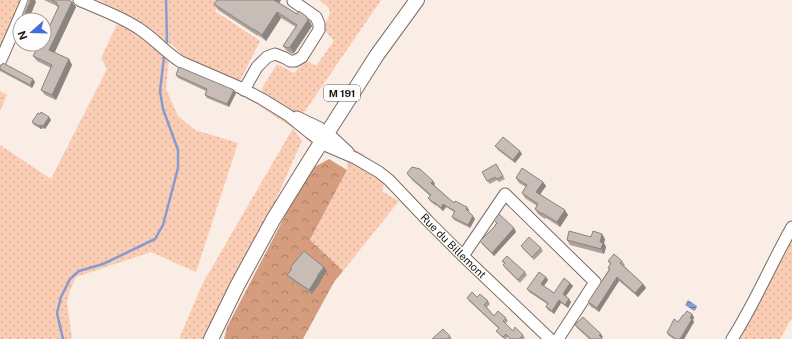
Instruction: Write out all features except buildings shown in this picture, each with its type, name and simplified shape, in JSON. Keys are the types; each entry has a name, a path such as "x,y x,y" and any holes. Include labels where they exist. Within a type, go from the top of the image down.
{"main road":[{"name":"M 191","path":"212,339 237,286 320,135 417,0"}],"street":[{"path":"0,62 27,0"},
{"name":"Rue du Billemont","path":"79,0 137,27 181,62 262,99 320,135 332,148 355,158 379,172 389,180 463,256 550,339"},
{"path":"244,90 257,67 267,57 275,54 290,61 295,61 302,57 319,30 319,24 316,17 293,1"},
{"path":"463,256 505,194 595,282 558,339"},
{"path":"732,339 753,304 775,257 792,227"}],"shaded area":[{"path":"0,0 22,0 16,12 12,12 12,22 0,48"},
{"path":"98,0 221,0 215,11 260,41 240,81 186,59 172,44 163,43 140,21"},
{"path":"319,0 381,0 303,114 293,128 259,106 264,92 261,90 277,64 294,73 306,60 316,66 334,41 324,27 330,12 329,9"},
{"path":"117,24 137,31 169,59 166,89 178,116 195,130 238,143 196,272 151,252 76,277 70,290 67,302 72,339 0,339 0,145 51,179 107,69 101,58"},
{"path":"0,91 7,95 0,111"},
{"path":"293,128 302,141 273,206 235,274 204,339 179,339 203,283"},
{"path":"347,144 388,171 382,191 399,201 343,271 310,241 347,170"},
{"path":"792,239 792,318 780,339 735,339"}],"green space":[{"path":"329,159 347,170 310,240 343,271 334,282 303,339 224,339 227,327 309,170"}],"water":[{"path":"688,300 697,306 694,311 685,305"}],"waterway":[{"path":"166,0 167,42"},
{"path":"63,339 57,313 61,297 70,279 79,271 103,264 155,239 163,225 178,168 178,150 163,109 160,91 164,57"}]}
